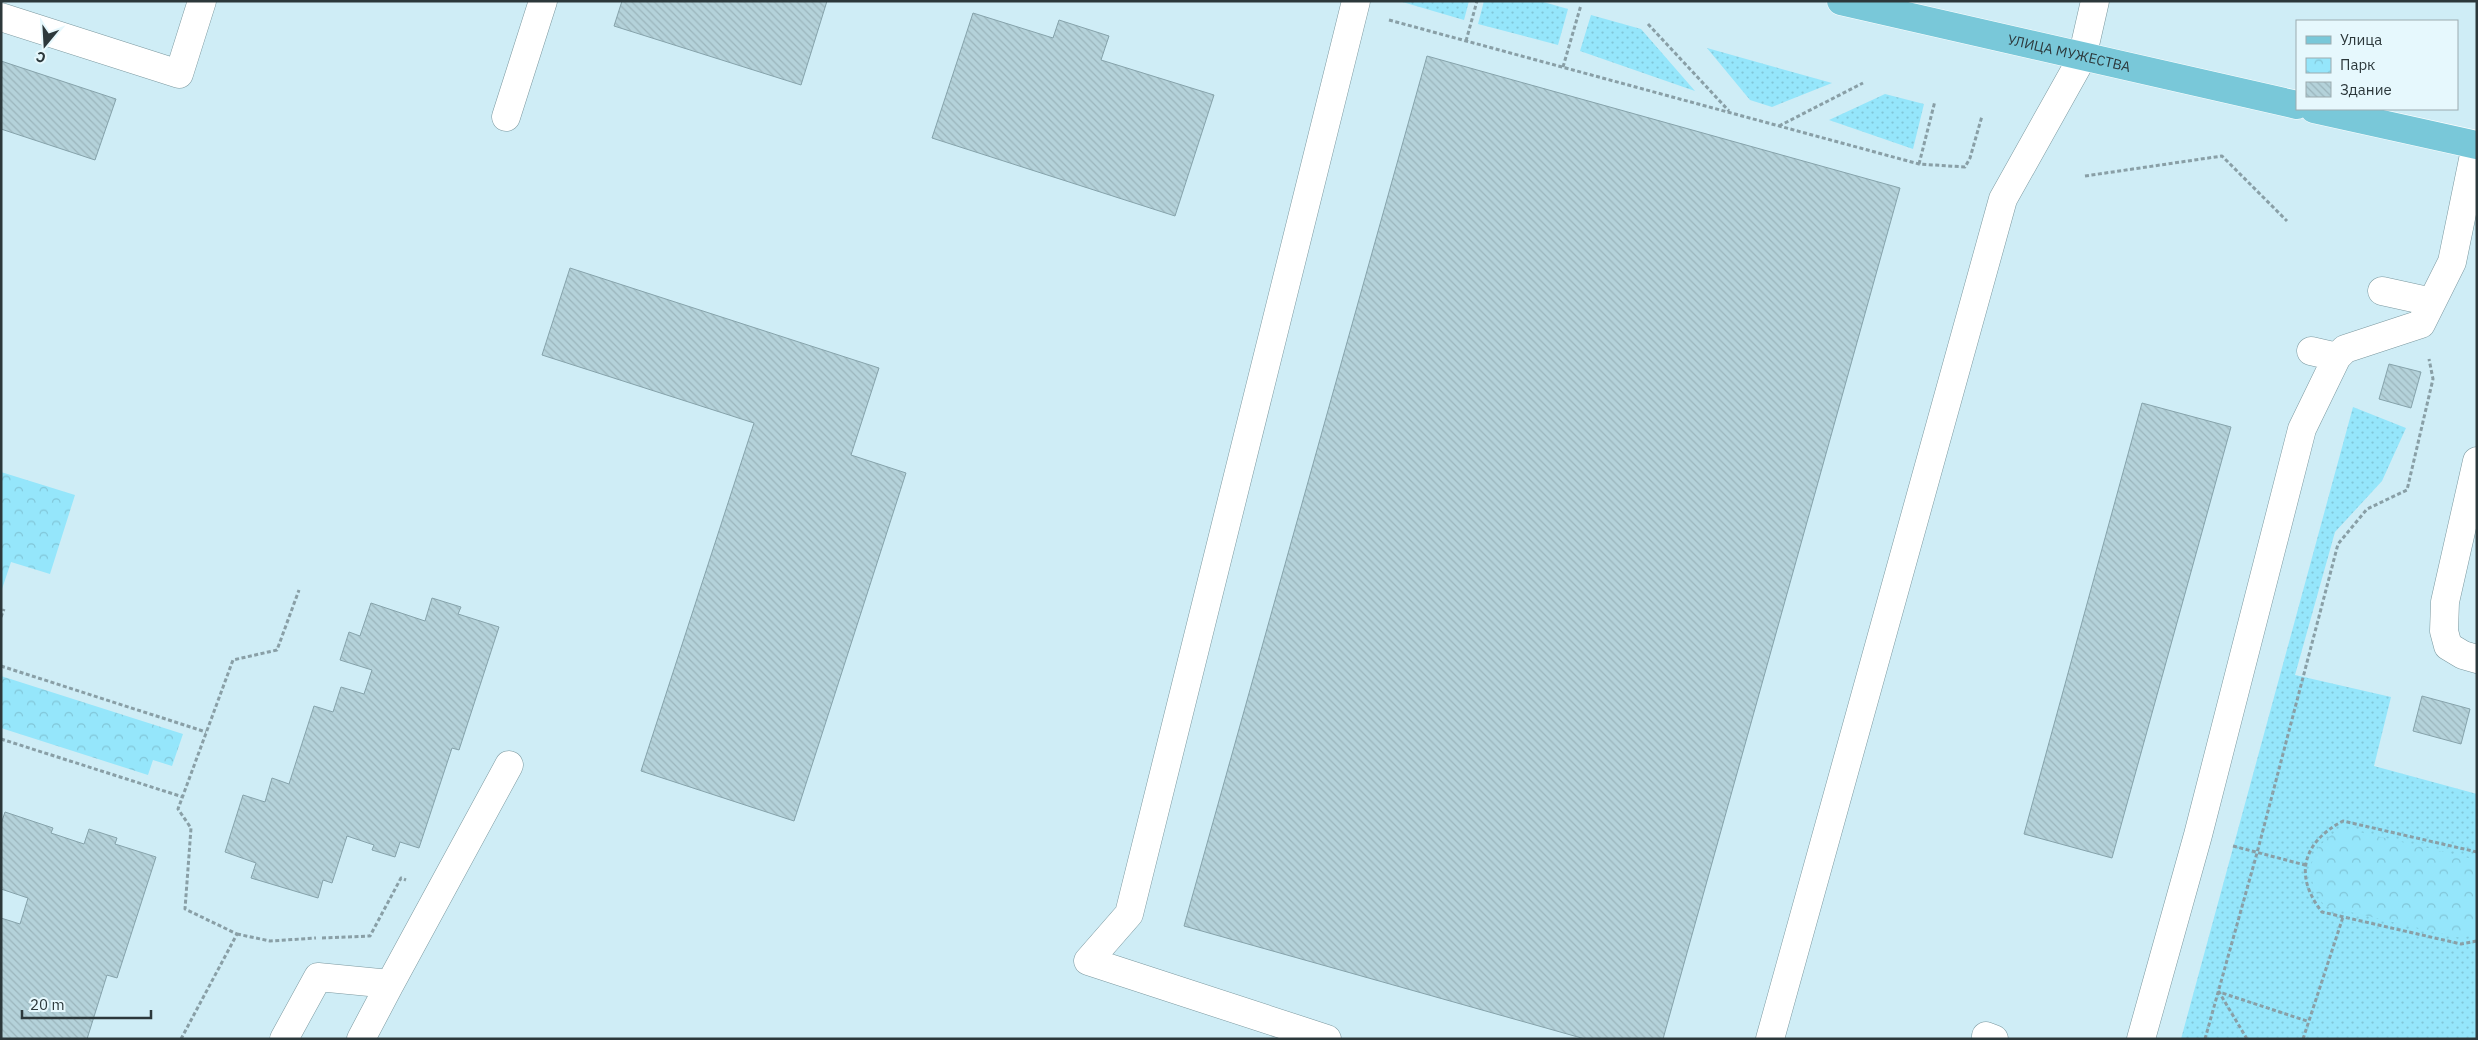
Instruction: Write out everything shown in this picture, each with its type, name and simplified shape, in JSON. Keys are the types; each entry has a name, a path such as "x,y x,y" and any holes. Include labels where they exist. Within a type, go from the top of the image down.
{"main road":[{"name":"УЛИЦА МУЖЕСТВА","path":"1841,1 2082,58 2296,105"},
{"path":"2318,110 2476,145"}],"lane":[{"path":"1,17 179,74 202,1"},
{"path":"506,117 543,1"},
{"path":"1327,1039 1088,961 1128,914 1356,1"},
{"path":"1770,1039 2003,199 2082,58 2095,1"},
{"path":"2141,1039 2198,835 2302,429 2337,357 2345,349 2427,313 2452,262 2476,145"},
{"path":"2382,291 2427,313"},
{"path":"2310,351 2337,357"},
{"path":"2477,462 2445,602 2444,631 2448,646 2463,656 2477,659"},
{"path":"361,1039 509,765"},
{"path":"284,1039 318,977 390,984"}],"path":[{"path":"1466,41 1477,1"},
{"path":"1563,68 1581,5"},
{"path":"1383,19 1920,164 1965,167 1970,158 1982,116"},
{"path":"1648,24 1730,112"},
{"path":"1779,126 1863,83"},
{"path":"1920,164 1935,101"},
{"path":"2085,176 2222,156 2287,221"},
{"path":"2205,1039 2257,853 2338,544 2367,509 2407,490 2433,380 2427,313"},
{"path":"299,590 277,650 233,660 182,796 178,809 191,828 185,909 237,934 270,941 370,936 401,878 439,894"},
{"path":"1,617 4,609"},
{"path":"1,666 206,732"},
{"path":"1,739 182,796"},
{"path":"2477,852 2343,821 2326,830 2313,842 2305,865 2307,887 2312,900 2322,912 2461,944 2477,941"},
{"path":"2198,835 2305,865"},
{"path":"2303,1039 2307,1021 2343,917"},
{"path":"181,1039 237,934"},
{"path":"2219,992 2307,1021"},
{"path":"2219,992 2247,1039"}],"green space":[{"path":"1399,1 1469,1 1464,20"},
{"path":"1484,1 1540,1 1568,9 1558,45 1478,24"},
{"path":"1591,15 1641,29 1695,91 1580,51"},
{"path":"1707,48 1832,83 1772,107 1750,100"},
{"path":"1885,94 1924,104 1913,149 1829,120"},
{"path":"2353,407 2406,428 2382,481 2335,532 2295,675 2391,697 2374,766 2477,794 2477,1039 2181,1039"},
{"path":"1,472 75,495 50,574 11,562 1,592"},
{"path":"1,676 183,734 172,766 153,760 148,775 1,728"},
{"path":"2343,828 2477,860 2477,934 2461,938 2325,906 2317,895 2313,884 2312,862 2322,843"}],"building":[{"path":"622,1 827,1 801,85 614,26"},
{"path":"973,13 1053,38 1059,20 1109,36 1101,60 1214,95 1175,216 932,138"},
{"path":"1427,56 1900,188 1663,1039 1585,1039 1184,926"},
{"path":"1,61 116,99 95,160 1,129"},
{"path":"570,268 879,368 851,455 906,473 794,821 641,771 754,423 542,355"},
{"path":"2389,364 2421,372 2411,408 2379,399"},
{"path":"2142,403 2231,427 2112,858 2024,834"},
{"path":"432,598 461,607 458,614 499,627 459,750 452,748 419,848 400,842 395,857 372,850 374,845 347,836 332,883 323,880 318,898 251,878 256,863 225,852 243,795 265,802 272,778 289,784 314,706 333,712 341,687 364,694 372,670 340,660 349,632 360,636 371,603 425,621"},
{"path":"2422,696 2470,709 2461,744 2413,731"},
{"path":"5,812 53,828 51,833 84,844 89,829 117,838 115,844 156,857 117,978 107,975 87,1039 1,1039 1,918 20,924 28,898 1,889 1,824"}]}
